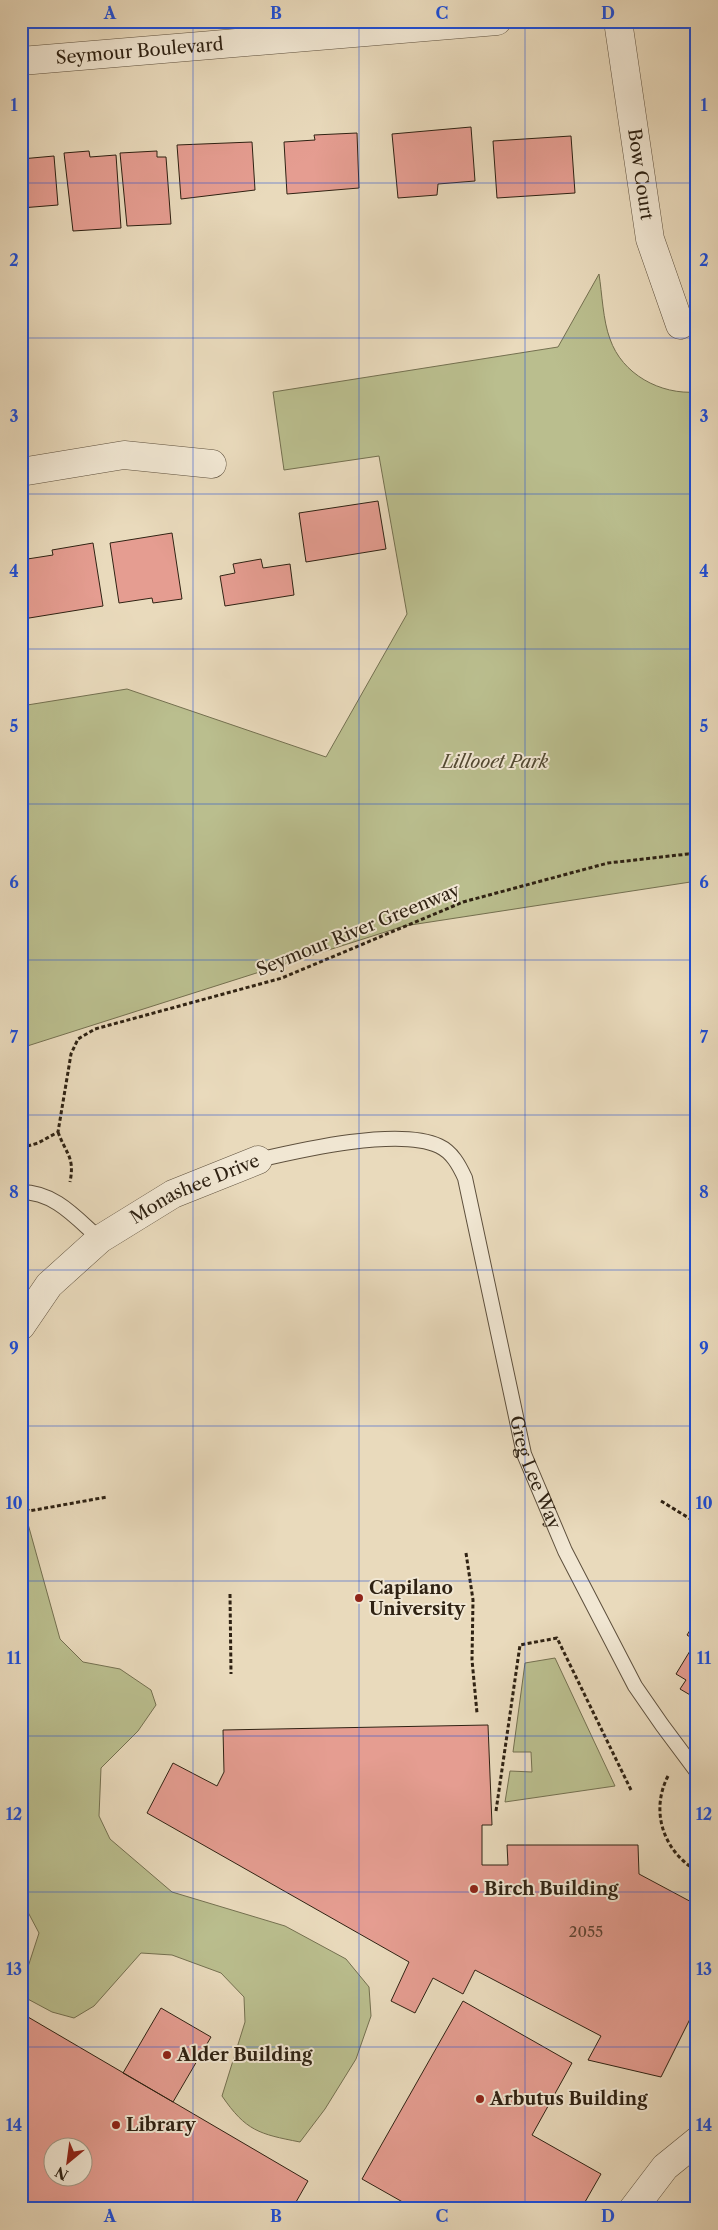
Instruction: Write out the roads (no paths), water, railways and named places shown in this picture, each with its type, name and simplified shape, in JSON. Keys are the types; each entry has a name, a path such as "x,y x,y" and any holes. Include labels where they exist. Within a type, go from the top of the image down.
{"street":[{"name":"Seymour Boulevard","path":"21,61 497,21"},
{"name":"Bow Court","path":"618,21 650,239 680,325"},
{"path":"21,472 124,455 212,464"},
{"name":"Monashee Drive","path":"21,1326 49,1285 100,1239 173,1194 258,1160"},
{"path":"633,2209 665,2167 697,2141"}],"lane":[{"name":"Monashee Drive","path":"258,1160 345,1143 404,1138 425,1140 441,1146"},
{"name":"Greg Lee Way","path":"441,1146 456,1161 465,1178 524,1454 565,1550 635,1686 697,1772"},
{"path":"21,1192 48,1196 61,1204 100,1239"}],"place":[{"name":"Capilano University","path":"359,1598"},
{"name":"Birch Building","path":"474,1889"},
{"name":"Alder Building","path":"167,2055"},
{"name":"Arbutus Building","path":"480,2099"},
{"name":"Library","path":"116,2125"}],"park label":[{"name":"Lillooet Park","path":"495,762"}]}
